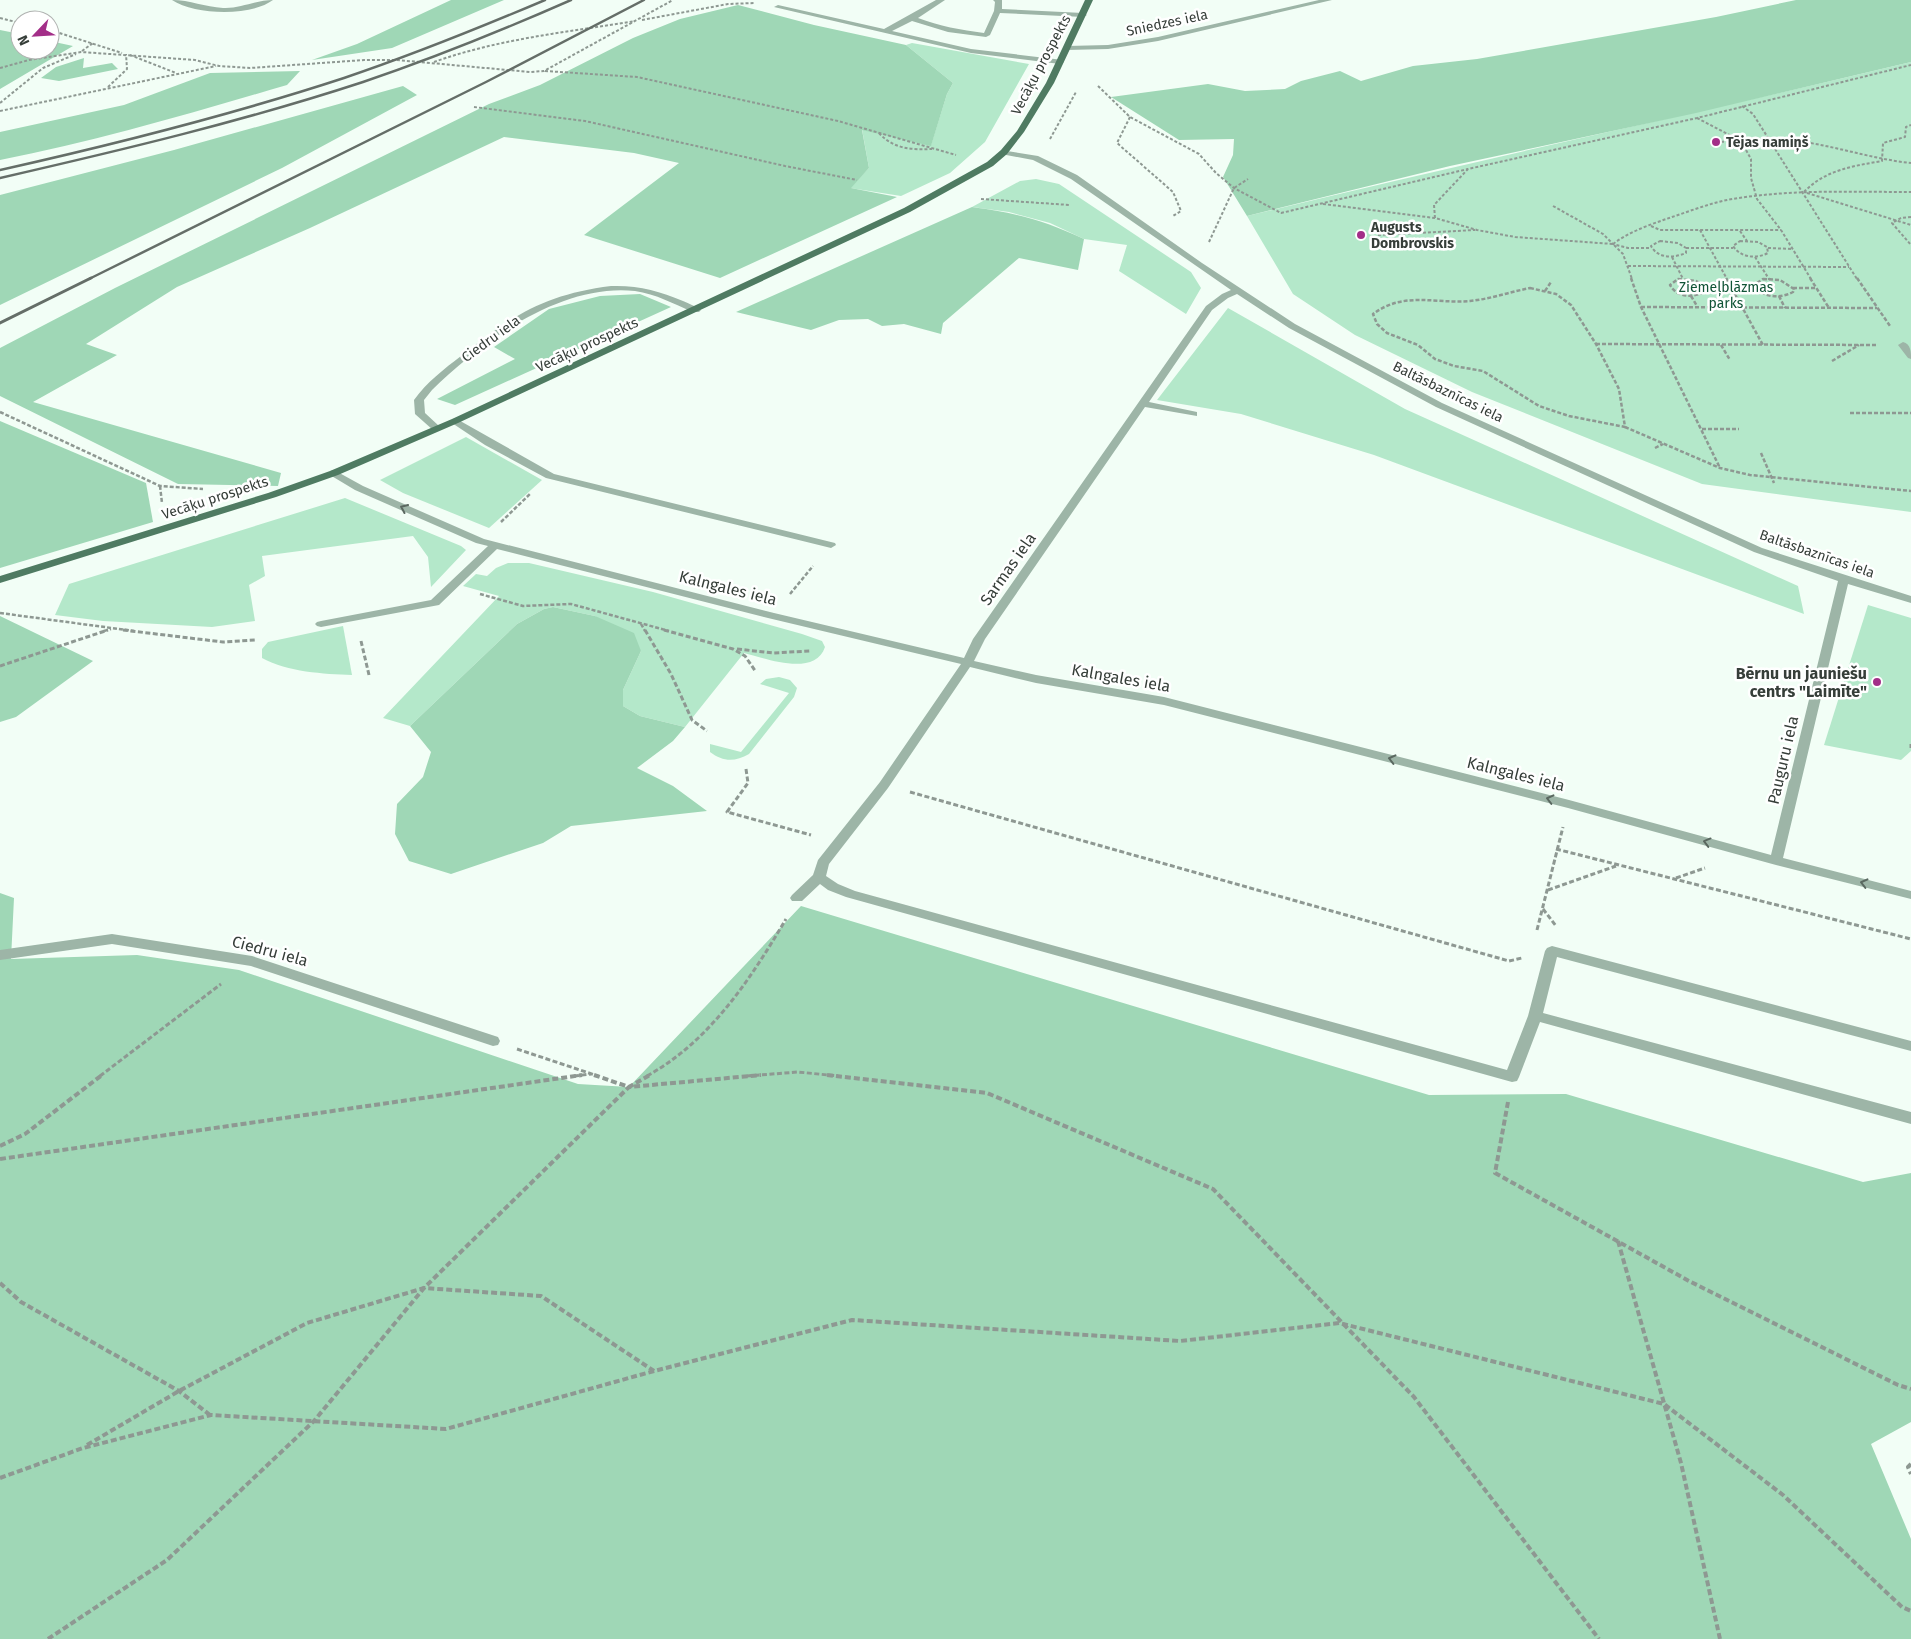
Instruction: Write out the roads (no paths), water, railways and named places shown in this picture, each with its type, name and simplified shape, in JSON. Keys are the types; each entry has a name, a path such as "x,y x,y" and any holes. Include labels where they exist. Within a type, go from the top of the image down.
{"main road":[{"name":"Vecāķu prospekts","path":"0,580 272,495 334,472 455,421 907,210 990,164 1004,152 1035,108 1068,48 1089,0"}],"street":[{"path":"176,0 212,10 228,11 249,8 269,0"},
{"path":"886,31 912,18 940,0"},
{"path":"912,18 930,26 966,34 986,35 998,11 999,1 997,0"},
{"name":"Sniedzes iela","path":"1068,48 1108,47 1158,39 1328,0"},
{"path":"778,6 971,50 1060,62"},
{"path":"998,11 1083,14"},
{"name":"Baltāsbaznīcas iela","path":"1004,152 1035,158 1062,170 1198,265 1292,326 1439,405 1758,550 1844,580 1911,600"},
{"name":"Ciedru iela","path":"436,428 420,414 419,400 430,385 504,326 551,303 582,294 627,288 656,293 696,310"},
{"name":"Sarmas iela","path":"819,877 823,863 884,785 968,662 979,640 1209,308 1225,296 1237,291"},
{"path":"1903,345 1911,356"},
{"path":"1142,403 1194,414"},
{"path":"455,421 489,443 550,476 831,544"},
{"name":"Kalngales iela","path":"334,472 359,488 480,541 772,616 1036,679 1164,701 1569,804 1776,861 1911,895"},
{"path":"321,624 436,603 496,544"},
{"name":"Pauguru iela","path":"1776,861 1844,580"},
{"path":"797,898 819,877 833,887 852,894 1512,1077 1535,1016 1552,951 1911,1046"},
{"name":"Ciedru iela","path":"0,955 112,939 252,961 493,1041"},
{"path":"1535,1016 1911,1118"}],"railway":[{"path":"0,170 173,128 302,92 420,51 545,0"},
{"path":"0,178 183,134 273,110 363,82 494,33 571,0"},
{"path":"89,279 486,82 644,0"},
{"path":"0,323 91,278"}],"place":[{"name":"Tējas namiņš","path":"1716,142"},
{"name":"Augusts Dombrovskis","path":"1361,235"},
{"name":"Bērnu un jauniešu centrs \"Laimīte\"","path":"1877,682"}],"park label":[{"name":"Ziemeļblāzmas parks","path":"1726,296"}]}
